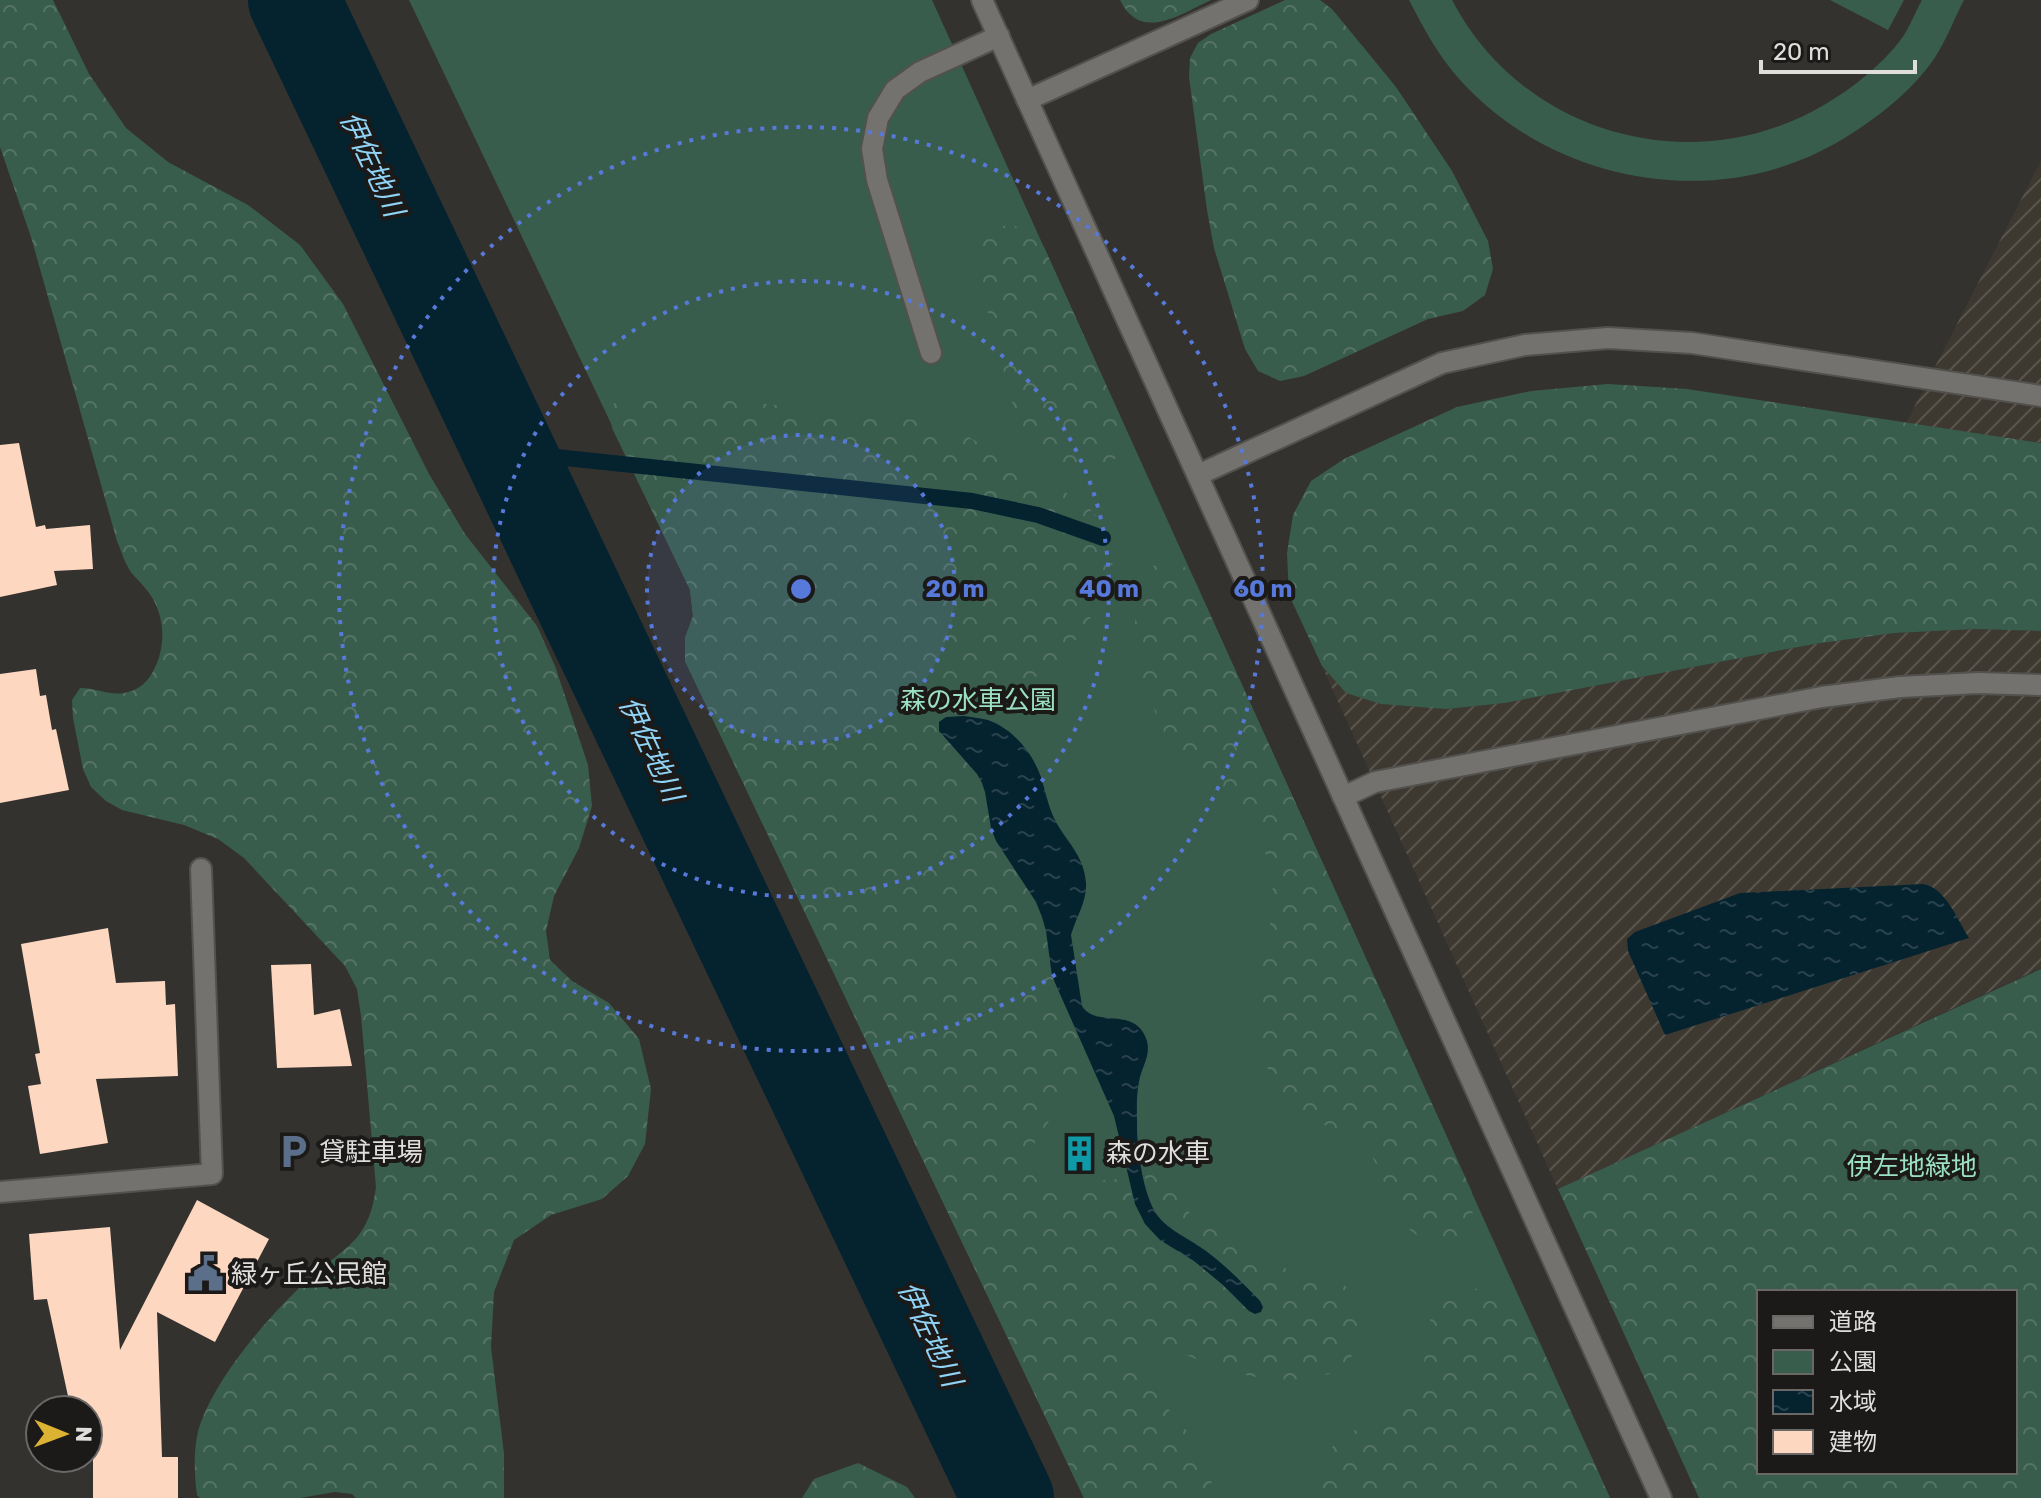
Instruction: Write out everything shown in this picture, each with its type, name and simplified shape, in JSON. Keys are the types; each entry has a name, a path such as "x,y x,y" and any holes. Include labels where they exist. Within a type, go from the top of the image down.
{"street":[{"path":"982,0 1661,1498"},
{"path":"1027,100 1248,0"},
{"path":"931,353 877,180 872,149 878,118 895,90 920,72 999,36"},
{"path":"1198,475 1442,363 1525,345 1608,338 1692,343 2041,396"},
{"path":"1343,797 1375,782 1822,697 1900,687 1978,683 2041,685"},
{"path":"0,1192 212,1174 201,869"}],"shaded area":[{"path":"2041,161 2041,443 1906,423"},
{"path":"1977,629 2041,631 2041,968 1558,1189 1322,666 1346,693 1381,704 1446,709 1505,703 1814,644 1894,633"}],"green space":[{"path":"0,0 53,0 89,74 126,128 168,162 248,205 300,245 343,304 429,474 465,534 537,626 555,666 588,765 592,806 579,848 554,896 546,931 550,960 572,981 609,1003 639,1039 651,1089 645,1144 628,1176 602,1199 551,1215 514,1240 494,1292 491,1347 504,1454 504,1498 356,1498 352,1494 335,1492 300,1498 200,1498 197,1495 195,1458 198,1430 220,1384 264,1325 296,1291 355,1240 373,1205 376,1187 361,1016 357,989 345,966 244,858 218,839 184,825 122,810 91,787 83,769 72,700 80,688 122,693 143,685 157,663 162,644 162,624 156,605 129,569 117,541 31,237 0,147"},
{"name":"森の水車公園","path":"409,0 932,0 1610,1498 1084,1498 685,661 685,638 693,616 690,589"},
{"path":"1120,0 1211,0 1174,17 1150,23 1129,13"},
{"path":"1285,0 1320,0 1332,9 1396,87 1452,171 1488,241 1493,269 1485,295 1463,311 1428,319 1304,376 1280,381 1258,371 1245,349 1214,248 1189,77 1190,58 1198,43"},
{"path":"1409,0 1452,0 1483,46 1521,84 1566,113 1615,132 1667,141 1720,140 1773,128 1824,105 1876,67 1894,48 1905,34 1922,0 1964,0 1925,71 1893,104 1856,131 1795,162 1745,176 1694,181 1642,177 1592,165 1544,145 1500,117 1461,81 1426,32"},
{"path":"1830,0 1904,0 1888,30"},
{"path":"1011,225 1029,230 1044,247 1119,414 1124,437 1115,459 1097,470 1070,469 1040,451 1026,438 1017,420 980,284 978,260 980,240 993,227"},
{"path":"1608,384 1687,389 2041,443 2041,631 1977,629 1894,633 1814,644 1505,703 1446,709 1381,704 1346,693 1322,666 1289,595 1287,553 1293,515 1311,481 1344,459 1457,407 1531,391"},
{"path":"646,391 924,421 958,431 1084,503 1103,523 1113,548 1112,576 1101,602 1068,651 1057,664 983,708 964,716 946,717 982,783 997,842 1042,915 1053,978 1080,1047 1079,1078 1033,1147 1029,1159 1032,1174 1041,1185 1059,1188 1112,1179 1122,1181 1160,1240 1200,1266 1249,1311 1231,1272 1173,1228 1154,1206 1145,1173 1146,1161 1154,1158 1166,1167 1181,1202 1199,1220 1241,1247 1279,1266 1339,1282 1354,1295 1360,1307 1363,1329 1357,1347 1351,1358 1326,1375 1295,1379 1262,1378 1215,1367 1151,1344 1143,1344 1134,1354 1134,1368 1197,1443 1209,1467 1214,1498 1084,1498 685,661 685,638 693,616 690,590 612,428 610,408 623,394"},
{"path":"1169,562 1183,565 1194,579 1472,1192 1470,1223 1463,1233 1450,1241 1428,1241 1406,1226 1364,1145 1350,1134 1316,1121 1297,1107 1284,1094 1262,1054 1257,1013 1273,901 1268,860 1251,821 1239,804 1223,790 1191,773 1178,760 1151,701 1138,663 1135,626 1143,587 1153,566"},
{"name":"伊左地緑地","path":"2041,969 2041,1498 1699,1498 1558,1189"},
{"path":"1481,1288 1505,1295 1527,1315 1610,1498 1309,1498 1334,1444 1386,1415 1410,1394 1424,1364 1426,1331 1436,1305 1455,1292"},
{"path":"858,1463 907,1487 915,1498 802,1498 814,1479"}],"water":[{"path":"964,716 997,724 1027,750 1041,777 1054,818 1082,864 1086,890 1071,935 1082,1006 1088,1013 1134,1024 1142,1030 1147,1041 1148,1052 1137,1093 1137,1135 1142,1172 1152,1206 1167,1226 1206,1251 1241,1281 1260,1301 1263,1307 1261,1312 1255,1314 1249,1311 1194,1261 1160,1240 1145,1224 1135,1204 1114,1116 1052,976 1046,931 1036,902 996,841 985,792 977,774 939,731 939,722 946,717"},
{"path":"1931,886 1944,897 1969,938 1665,1035 1628,951 1627,939 1635,932 1740,893"}],"building":[{"path":"19,443 36,527 90,525 93,569 54,571 57,585 0,597 0,445"},
{"path":"36,669 40,696 46,695 52,730 56,729 69,790 0,803 0,674"},
{"path":"108,928 116,983 165,981 166,1005 175,1004 178,1076 96,1079 108,1143 40,1154 28,1086 41,1084 35,1054 40,1053 21,944"},
{"path":"311,964 314,1015 340,1009 352,1066 277,1068 271,965"},
{"path":"197,1200 269,1239 215,1342 157,1312 162,1457 178,1457 178,1498 93,1498 93,1474 104,1474 104,1394 68,1394 47,1299 34,1300 29,1234 110,1227 120,1350"}],"waterway":[{"name":"伊佐地川","path":"294,0 1008,1498"},
{"path":"509,452 972,501 1038,515 1103,538"}],"place":[{"name":"貸駐車場","path":"293,1152"},
{"name":"森の水車","path":"1080,1153"},
{"name":"緑ヶ丘公民館","path":"205,1274"}]}
